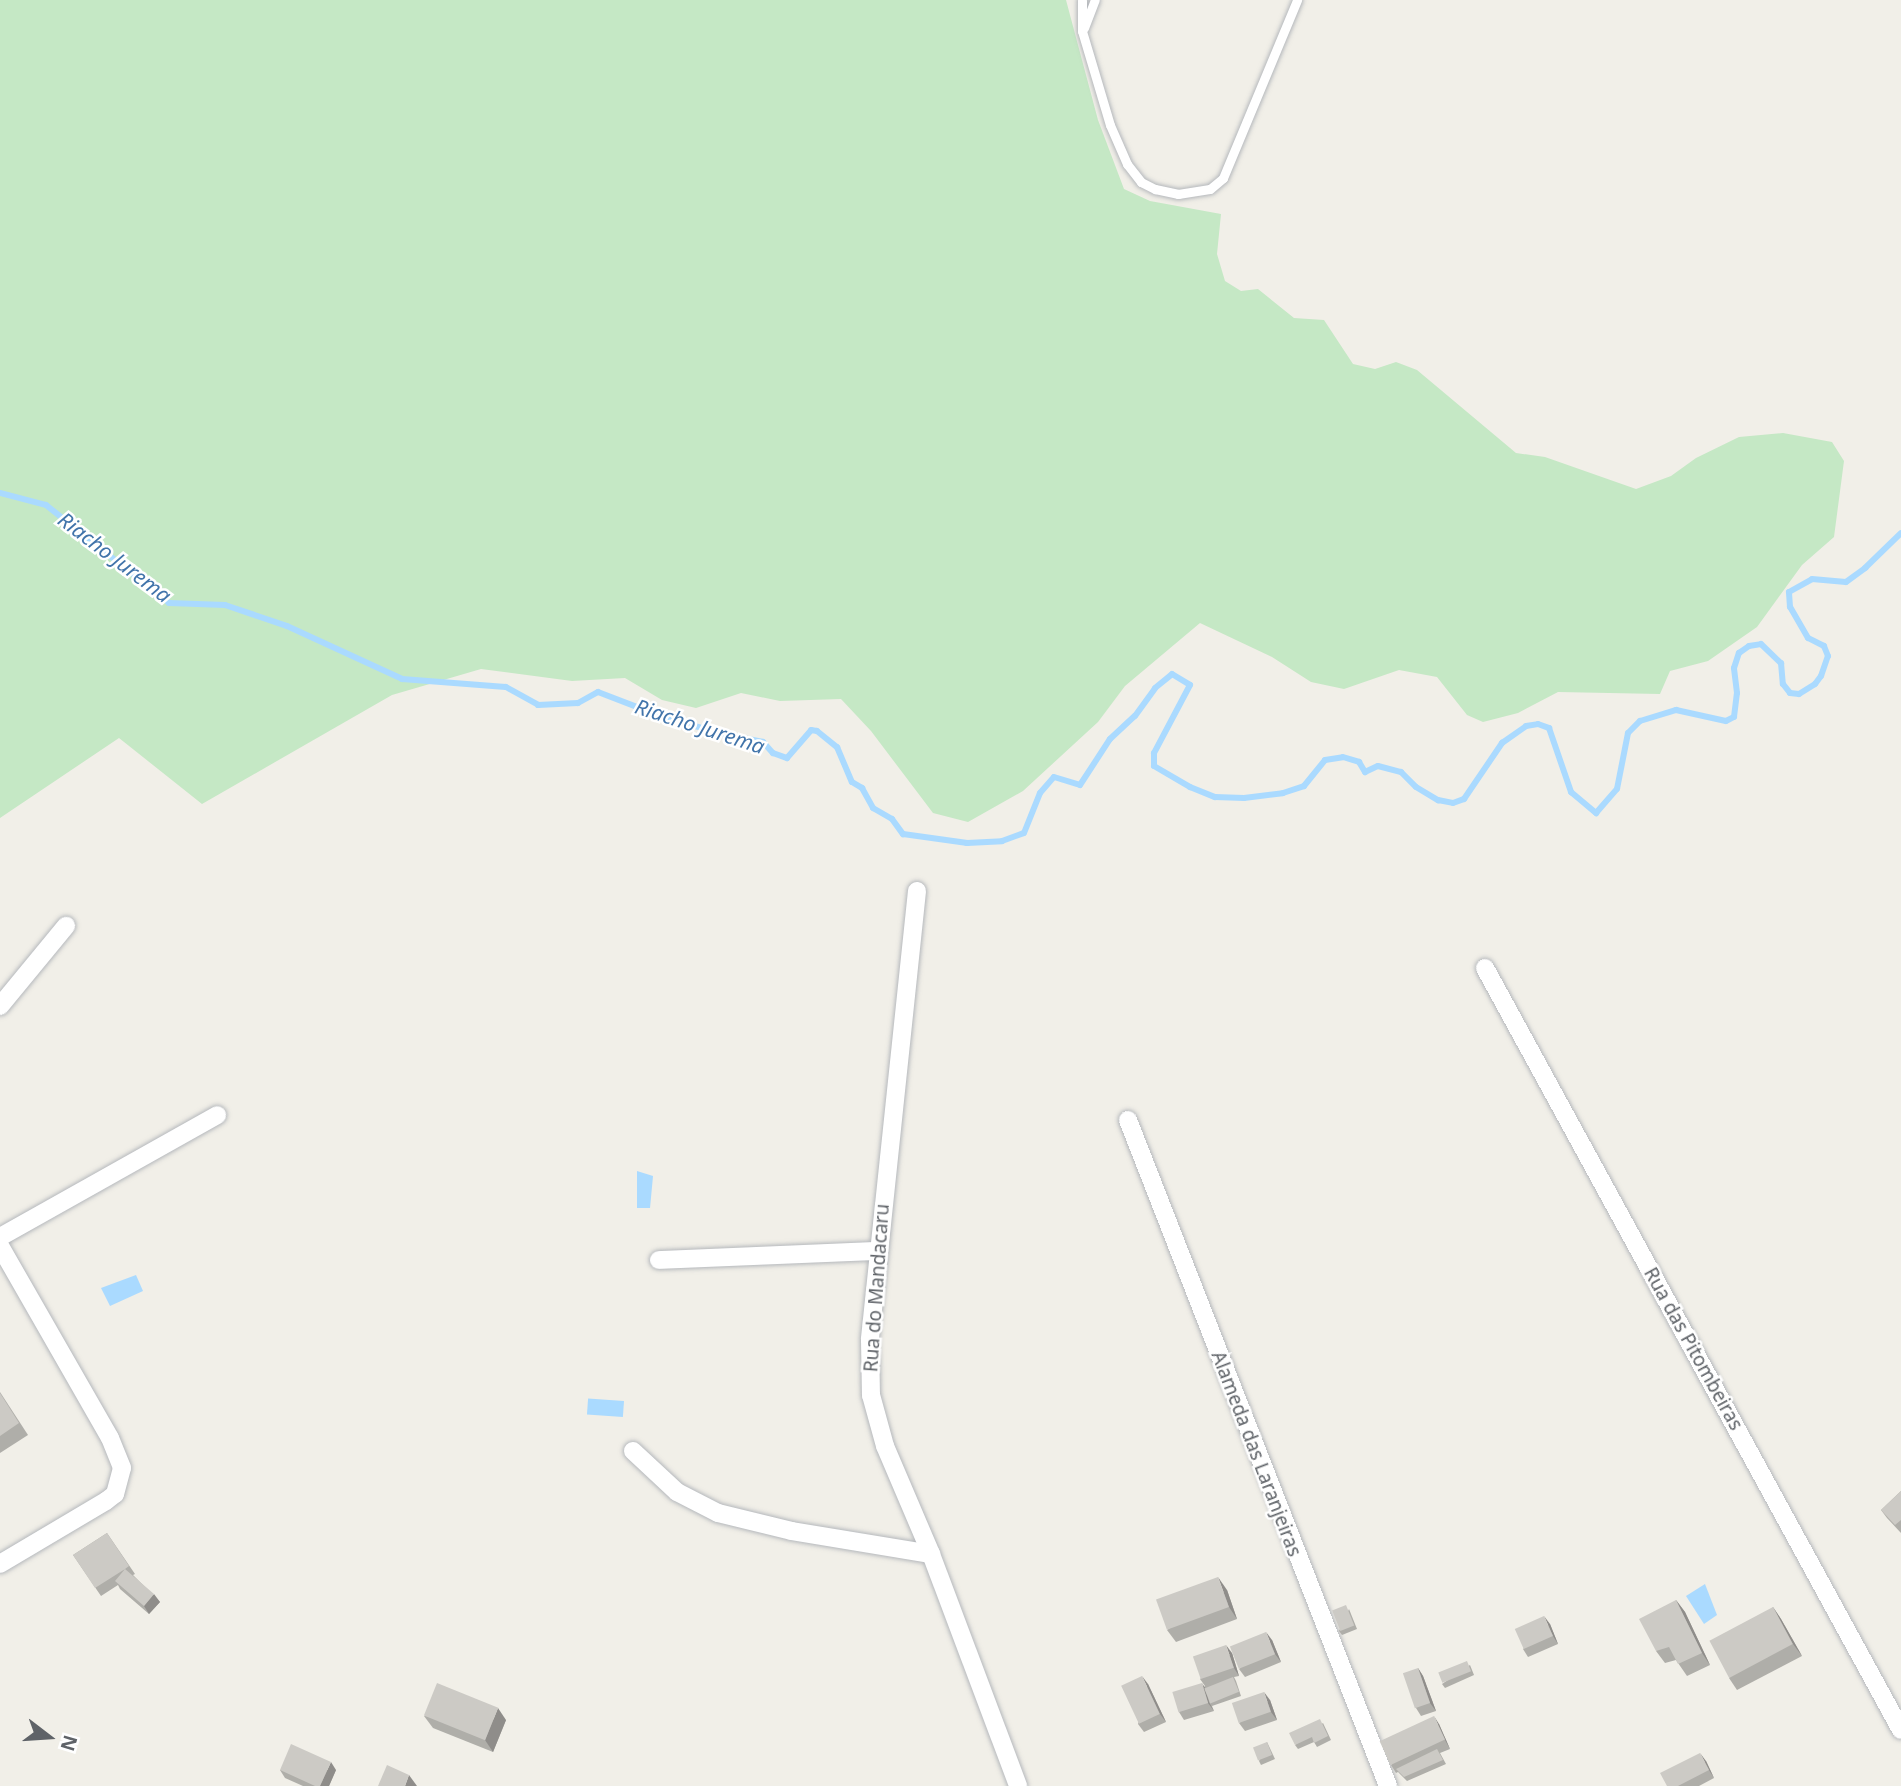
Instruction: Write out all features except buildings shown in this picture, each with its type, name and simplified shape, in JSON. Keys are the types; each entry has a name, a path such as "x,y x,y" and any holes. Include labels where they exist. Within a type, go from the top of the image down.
{"street":[{"name":"Rua do Mandacaru","path":"917,891 878,1251 870,1340 871,1395 885,1446 931,1554 1018,1786"},
{"path":"0,1006 66,926"},
{"name":"Rua das Pitombeiras","path":"1485,968 1901,1730"},
{"path":"0,1237 217,1115"},
{"name":"Alameda das Laranjeiras","path":"1128,1120 1388,1786"},
{"path":"0,1246 110,1438 122,1468 121,1482 115,1494 106,1502 0,1564"},
{"path":"659,1260 878,1251"},
{"path":"633,1451 677,1492 718,1513 792,1531 931,1554"}],"lane":[{"path":"1082,0 1082,31 1110,125 1127,164 1141,182 1155,189 1178,194 1210,189 1223,178 1297,0"},
{"path":"1082,31 1095,0"}],"green space":[{"path":"0,0 1066,0 1098,120 1124,189 1150,201 1221,214 1217,254 1225,281 1241,291 1258,289 1294,318 1324,320 1353,364 1375,369 1396,362 1417,370 1516,453 1545,457 1636,489 1671,476 1696,458 1739,437 1783,433 1832,442 1844,461 1834,537 1802,565 1757,627 1708,661 1670,671 1660,694 1558,692 1518,713 1483,722 1467,715 1437,677 1399,670 1344,689 1311,682 1272,657 1200,623 1125,686 1098,722 1023,791 968,822 933,813 871,731 841,699 780,701 741,693 696,708 662,700 625,678 572,681 481,669 392,695 202,804 119,738 0,818"}],"water":[{"path":"637,1171 653,1176 650,1208 637,1208"},
{"path":"136,1275 143,1291 110,1306 101,1288"},
{"path":"588,1398 624,1401 623,1417 587,1414"},
{"path":"1705,1584 1717,1615 1704,1624 1686,1596"}],"waterway":[{"name":"Riacho Jurema","path":"0,493 46,505 169,603 225,605 287,626 402,679 506,687 538,705 578,703 598,692 663,717 763,742 773,753 787,758 811,730 817,731 837,747 852,782 862,788 873,808 892,819 903,834 967,843 1002,841 1024,833 1040,793 1054,777 1080,785 1110,739 1135,716 1155,688 1172,674 1190,685 1154,753 1154,766 1190,787 1215,797 1244,798 1283,793 1304,786 1325,760 1343,757 1359,762 1365,772 1378,766 1401,772 1416,787 1438,800 1453,803 1464,799 1502,743 1526,726 1538,724 1549,728 1571,792 1596,813 1617,789 1628,733 1640,721 1676,710 1726,721 1734,717 1737,693 1734,668 1739,653 1749,646 1761,644 1781,663 1783,684 1790,693 1799,694 1815,684 1828,656 1824,646 1808,638 1790,607 1789,592 1812,579 1846,582 1865,568 1901,533"}]}
